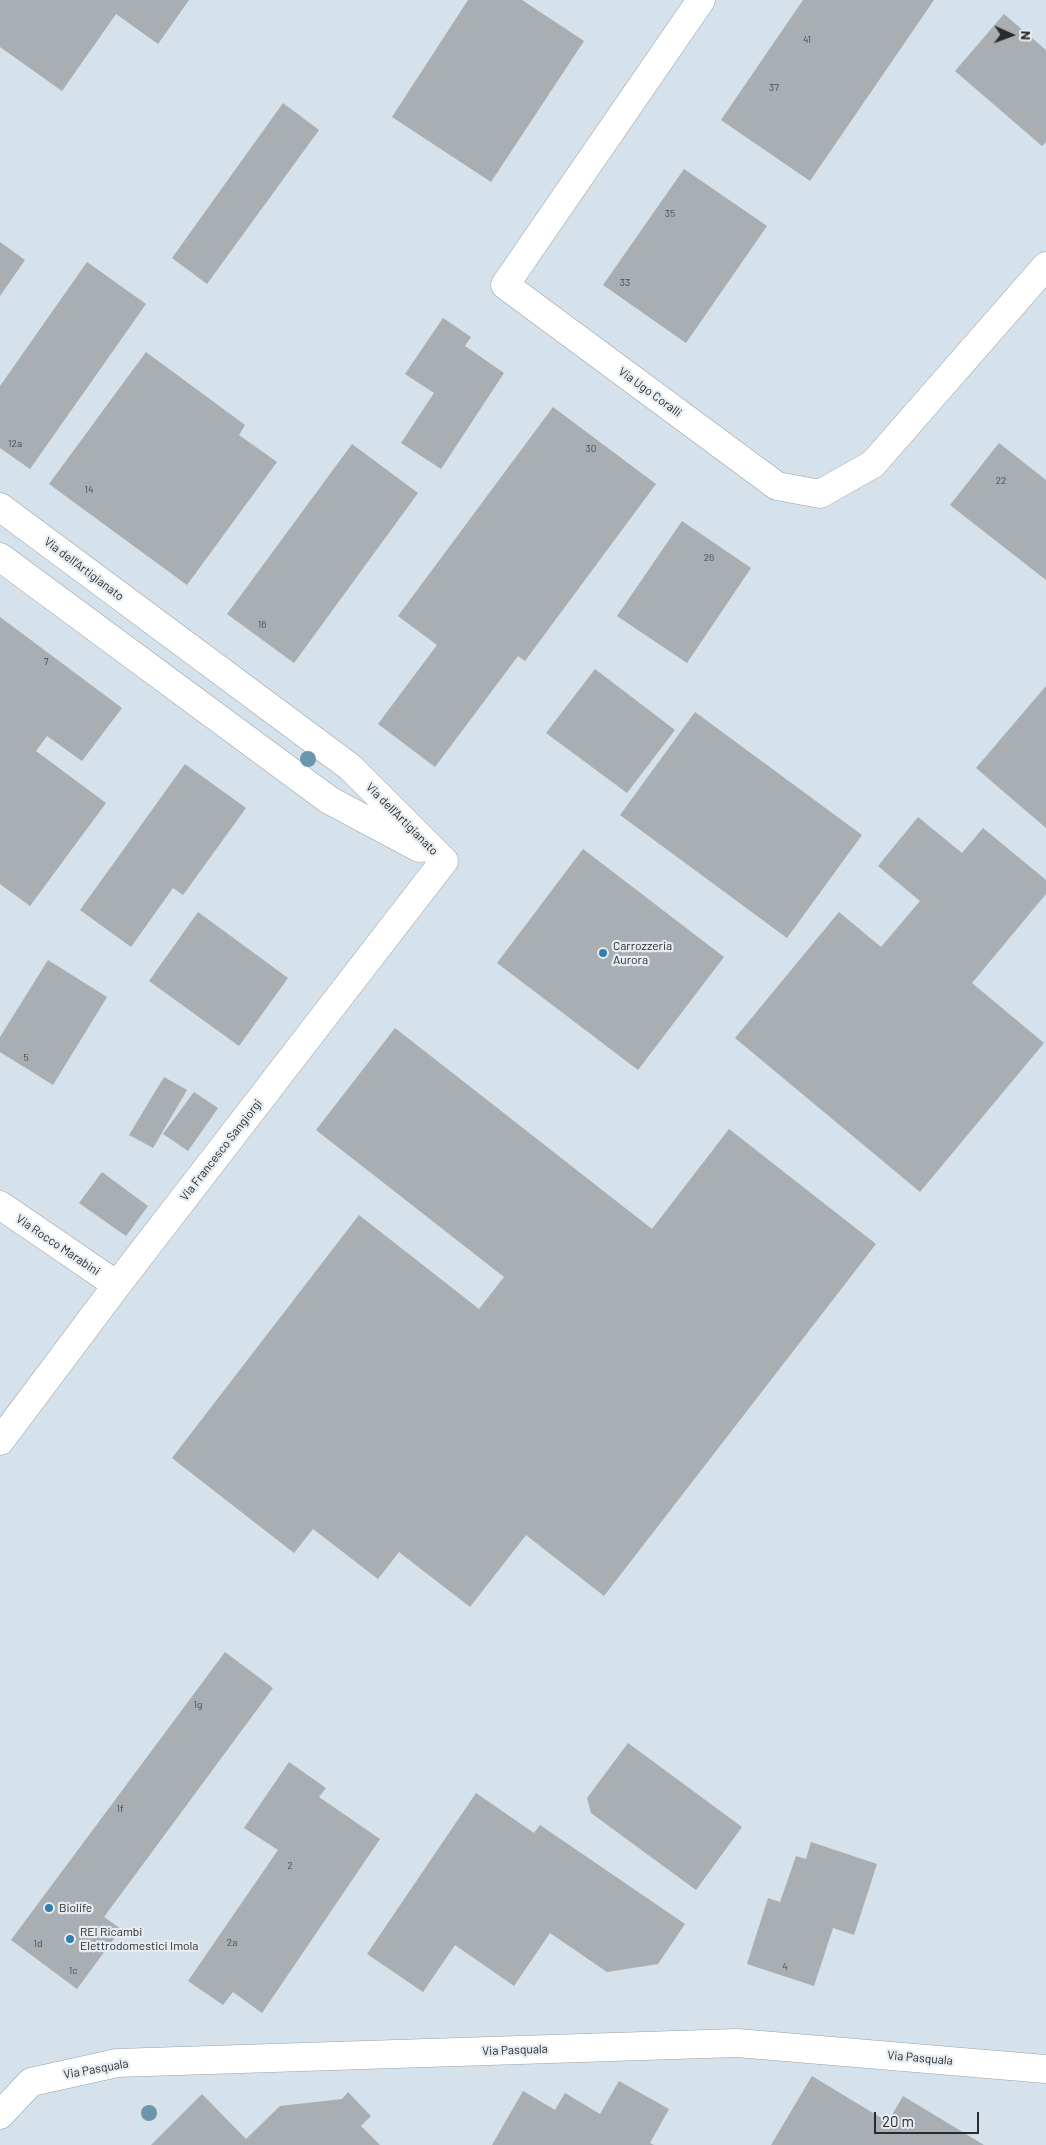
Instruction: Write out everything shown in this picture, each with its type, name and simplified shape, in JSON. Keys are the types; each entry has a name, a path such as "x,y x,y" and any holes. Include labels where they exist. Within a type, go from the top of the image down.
{"street":[{"name":"Via Ugo Coralli","path":"701,0 504,285 777,486 820,494 873,464 1046,266"},
{"name":"Via dell'Artigianato","path":"0,506 350,767 444,861"},
{"name":"Via dell'Artigianato","path":"0,557 329,800 444,861"},
{"name":"Via Francesco Sangiorgi","path":"0,1441 116,1285 444,861"},
{"name":"Via Rocco Marabini","path":"0,1205 116,1285"},
{"name":"Via Pasquala","path":"0,2115 31,2082 117,2063 737,2043 1046,2068"}],"shaded area":[{"path":"0,0 1046,0 1046,2145 0,2145"}],"building":[{"path":"0,0 189,0 158,44 116,14 62,91 0,47"},
{"path":"468,0 522,0 584,41 491,182 392,117"},
{"path":"803,0 934,0 810,181 721,120"},
{"path":"1004,14 1046,50 1046,142 1042,146 955,71"},
{"path":"283,103 319,130 207,284 172,258"},
{"path":"684,169 767,226 686,343 603,285"},
{"path":"0,242 25,260 0,296"},
{"path":"87,262 146,304 30,469 0,448 0,386"},
{"path":"443,318 471,337 465,346 504,373 441,469 401,443 434,393 405,374"},
{"path":"146,352 245,425 239,435 277,462 187,585 49,484"},
{"path":"553,407 656,484 525,661 518,656 435,767 378,724 437,645 398,616"},
{"path":"999,443 1046,480 1046,580 950,505"},
{"path":"352,444 418,493 294,663 227,614"},
{"path":"682,521 751,568 687,663 617,616"},
{"path":"0,617 122,708 82,761 47,736 36,751 106,803 30,906 0,884"},
{"path":"595,669 675,730 627,793 546,733"},
{"path":"1046,686 1046,828 976,768"},
{"path":"695,712 862,835 787,938 620,815"},
{"path":"185,764 246,808 183,895 173,888 131,947 80,910"},
{"path":"918,817 962,853 983,828 1046,880 1046,894 972,983 1044,1043 920,1192 735,1038 839,912 881,947 920,901 878,866"},
{"path":"583,849 724,957 638,1070 497,963"},
{"path":"198,912 288,978 239,1046 149,981"},
{"path":"48,960 107,997 53,1085 0,1052 0,1037"},
{"path":"395,1028 652,1229 729,1129 876,1244 604,1596 526,1535 470,1607 399,1552 378,1579 313,1529 294,1553 172,1458 359,1215 479,1309 504,1277 316,1130"},
{"path":"164,1077 187,1090 153,1148 129,1135"},
{"path":"194,1092 218,1108 188,1151 163,1134"},
{"path":"102,1172 148,1206 126,1236 79,1203"},
{"path":"225,1652 273,1688 104,1917 121,1929 77,1989 11,1940"},
{"path":"628,1743 742,1827 696,1890 591,1813 587,1798"},
{"path":"289,1762 326,1788 319,1797 380,1839 262,2013 233,1992 223,2005 188,1981 278,1850 244,1828"},
{"path":"476,1793 534,1833 540,1825 685,1924 658,1964 607,1972 550,1933 514,1986 455,1945 423,1992 367,1954"},
{"path":"811,1842 877,1864 854,1935 833,1928 814,1986 747,1964 768,1898 780,1902 796,1856 806,1859"},
{"path":"812,2076 888,2122 903,2096 984,2145 771,2145"},
{"path":"619,2081 669,2109 650,2143 654,2145 492,2145 523,2091 555,2110 565,2093 600,2114"},
{"path":"348,2092 371,2116 361,2126 380,2145 151,2145 202,2094 246,2139 280,2106 342,2099"}],"place":[{"name":"Carrozzeria Aurora","path":"603,953"},
{"name":"Biolife","path":"49,1908"},
{"name":"REI Ricambi Elettrodomestici Imola","path":"70,1939"}]}
